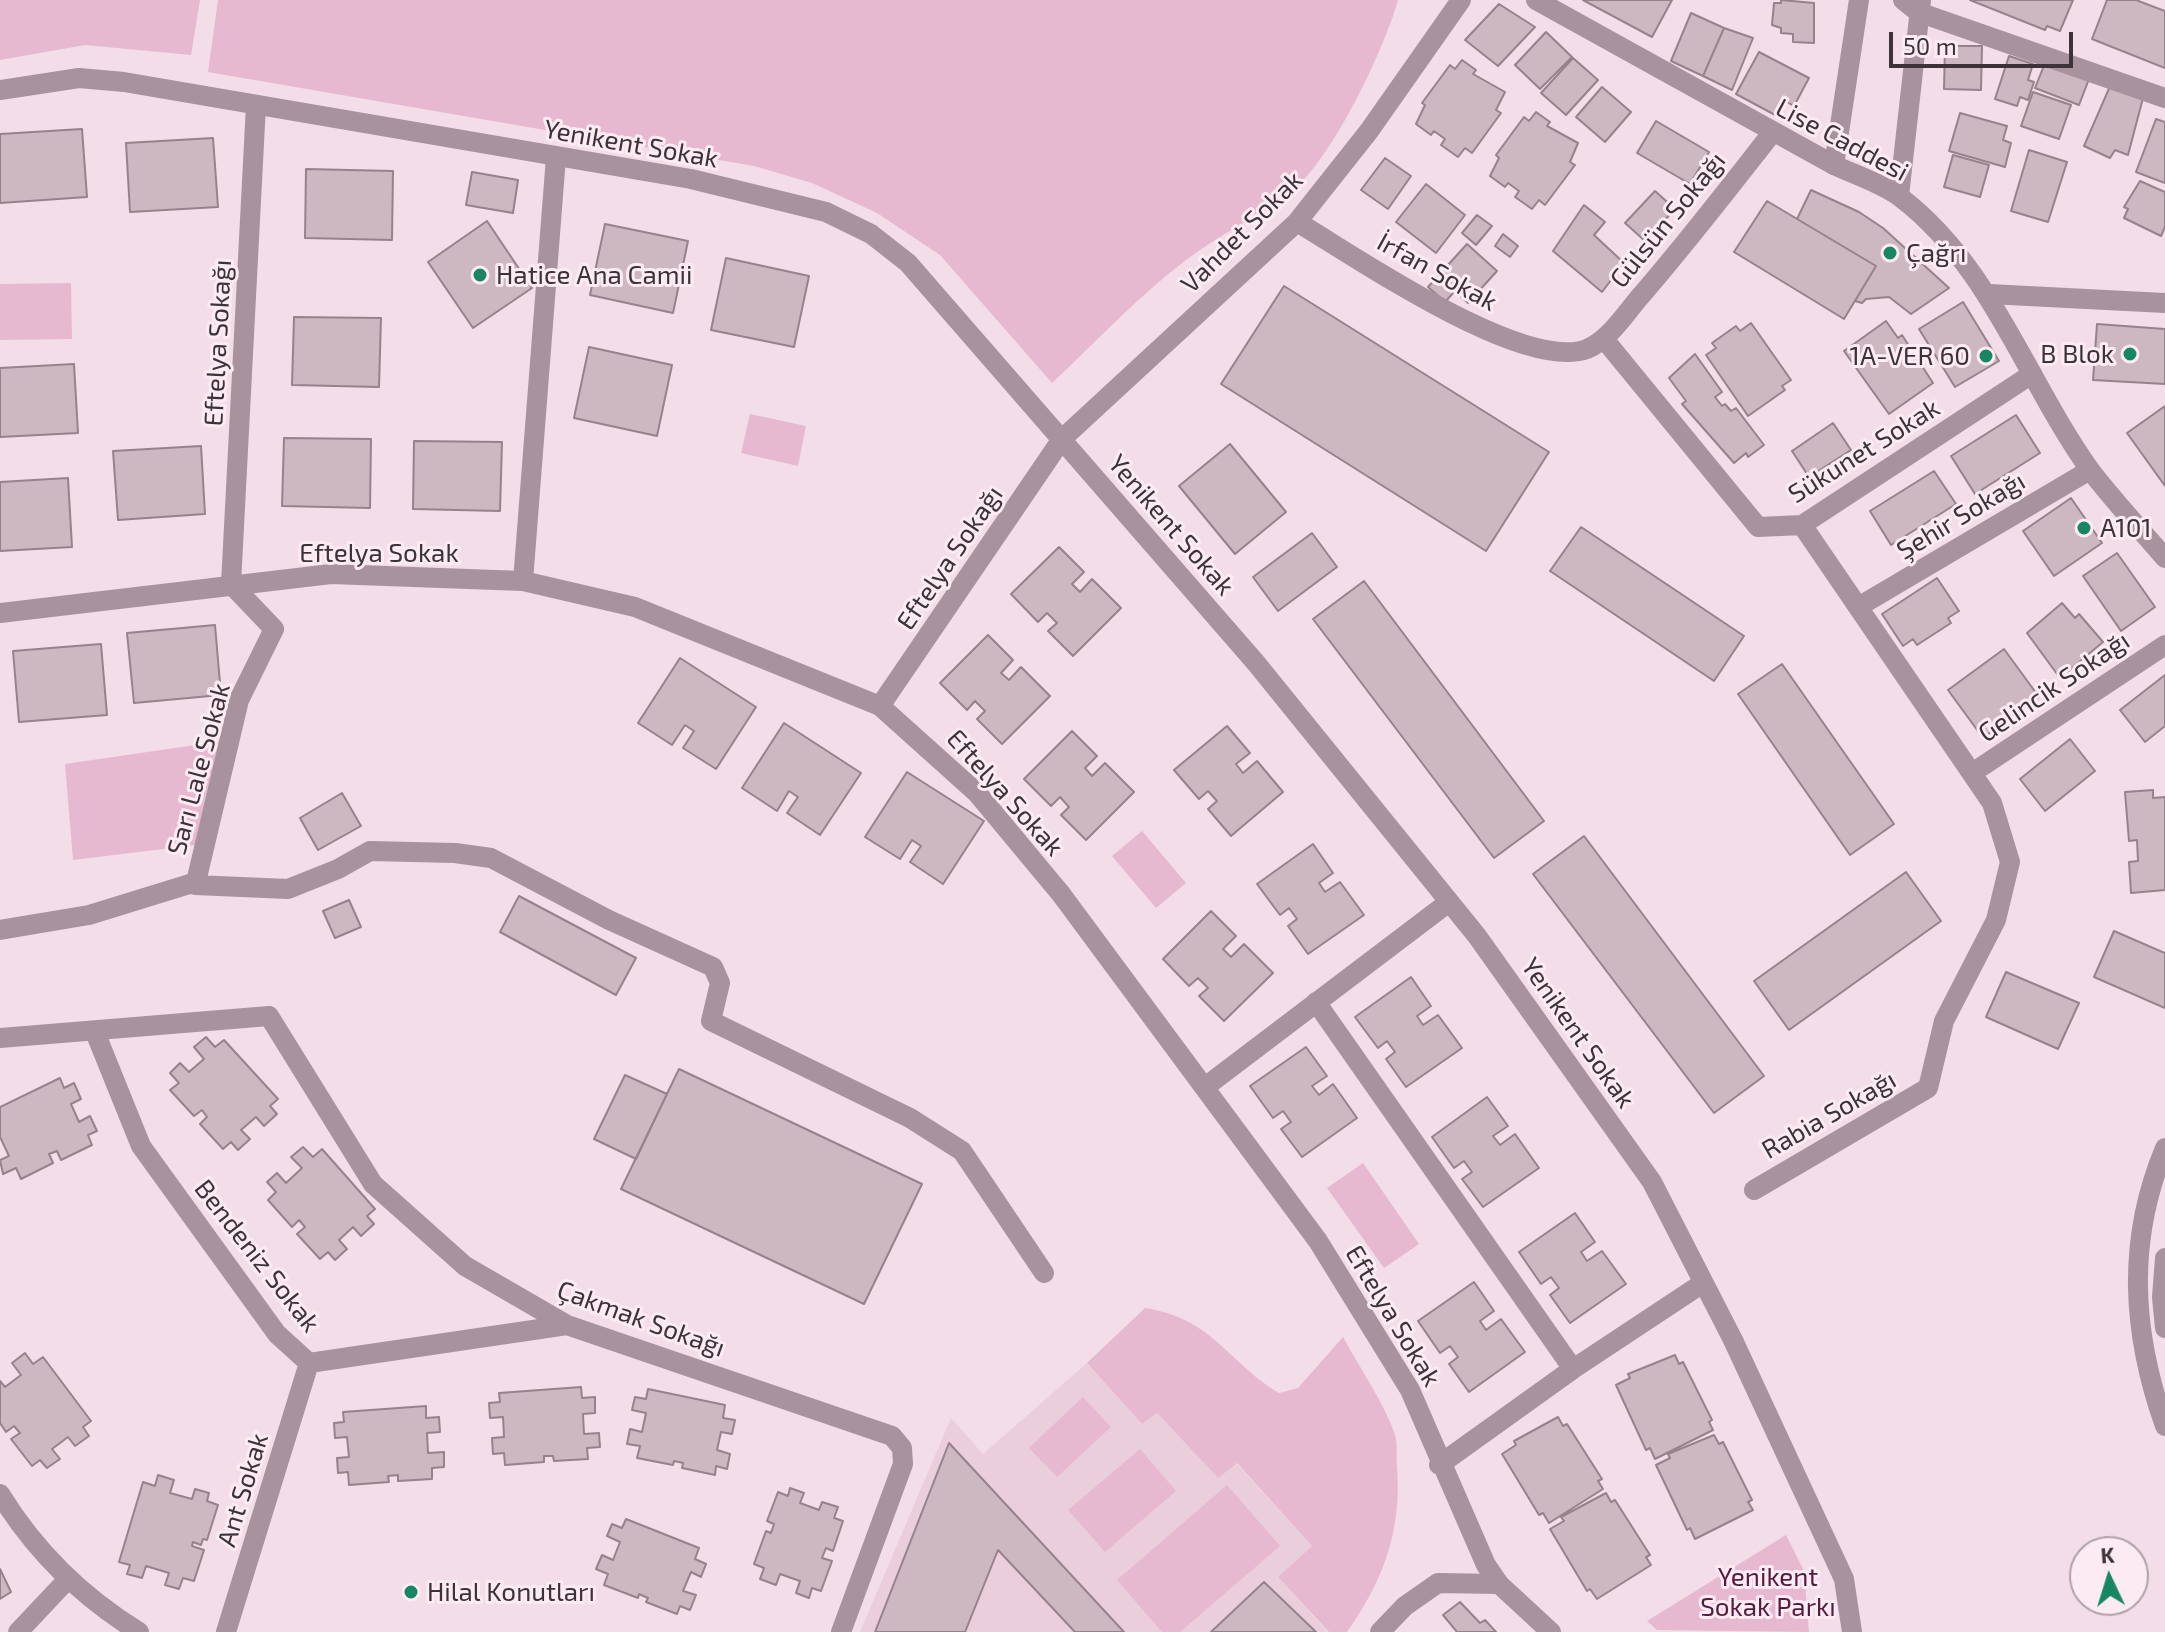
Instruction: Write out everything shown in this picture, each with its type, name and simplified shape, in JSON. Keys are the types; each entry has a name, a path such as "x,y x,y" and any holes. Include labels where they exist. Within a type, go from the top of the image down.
{"street":[{"name":"Vahdet Sokak","path":"1062,439 1297,222 1369,131 1461,0"},
{"name":"Lise Caddesi","path":"1536,0 1772,133 1899,196 1945,241 1989,294 2032,374 2090,470 2165,558"},
{"path":"1834,165 1859,0"},
{"path":"1899,196 1914,4 2165,98"},
{"name":"Yenikent Sokak","path":"0,90 79,78 691,179 826,212 871,234 908,263 1256,663 1449,902 1533,1012 1652,1182 1844,1579 1852,1632"},
{"name":"Eftelya Sokağı","path":"231,584 256,105"},
{"name":"Gülsün Sokağı","path":"1604,339 1677,254 1772,133"},
{"path":"523,581 556,157"},
{"name":"İrfan Sokak","path":"1297,222 1470,325 1526,345 1565,352 1583,350 1604,339"},
{"path":"1989,294 2165,303"},
{"name":"Sükunet Sokak","path":"1604,339 1758,527 1802,525 2032,374"},
{"name":"Eftelya Sokağı","path":"880,706 1062,439"},
{"name":"Şehir Sokağı","path":"1858,607 2090,470"},
{"name":"Rabia Sokağı","path":"1754,1190 1928,1088 1944,1021 1996,920 2010,862 1992,803 1802,525"},
{"name":"Eftelya Sokak","path":"0,613 331,574 523,581 635,607 880,706 977,793 1061,894 1318,1241 1410,1390 1431,1435 1439,1465 1486,1565 1499,1584 1551,1632"},
{"name":"Sarı Lale Sokak","path":"0,930 89,915 195,885 239,700 274,629 231,584"},
{"name":"Gelincik Sokağı","path":"1972,773 2165,645"},
{"path":"195,885 288,889 338,869 370,851 455,853 491,858 609,920 713,967 720,983 711,1021 910,1118 962,1151 1044,1273"},
{"path":"1205,1087 1449,902"},
{"path":"1316,1002 1573,1369"},
{"name":"Çakmak Sokağı","path":"0,1038 269,1016 373,1184 465,1266 567,1325 892,1436 902,1448 903,1464 841,1632"},
{"name":"Bendeniz Sokak","path":"95,1032 141,1146 277,1334 309,1363 567,1325"},
{"path":"2165,1148 2142,1235 2135,1292 2150,1385 2165,1426"},
{"path":"2165,1258 2162,1297 2165,1328"},
{"path":"1439,1465 1573,1369 1703,1283"},
{"name":"Ant Sokak","path":"226,1632 309,1363"},
{"path":"0,1494 25,1534 68,1579 139,1632"},
{"path":"18,1632 68,1579"},
{"path":"1380,1632 1405,1606 1438,1583 1499,1584"}],"shaded area":[{"path":"1087,1363 1142,1424 1157,1413 1217,1477 1236,1463 1312,1546 1278,1577 1328,1632 860,1632 951,1418 983,1454"}],"green space":[{"path":"0,0 200,0 191,55 85,45 0,60"},
{"path":"218,0 1398,0 1355,101 1340,129 1308,174 1280,200 1168,274 1052,383 940,255 877,213 812,183 754,166 208,72"},
{"path":"71,283 72,339 0,340 0,284"},
{"path":"750,414 806,426 798,466 741,453"},
{"path":"223,741 196,845 73,860 65,764"},
{"path":"1142,831 1186,883 1156,908 1112,856"},
{"path":"1363,1163 1419,1244 1384,1268 1327,1188"},
{"path":"1145,1308 1168,1313 1204,1331 1279,1393 1298,1388 1343,1337 1379,1399 1395,1435 1398,1489 1388,1553 1371,1593 1347,1632 1329,1632 1278,1577 1312,1546 1237,1463 1218,1478 1157,1413 1142,1424 1087,1363"},
{"path":"1083,1397 1111,1427 1057,1477 1029,1448"},
{"path":"1140,1449 1176,1491 1105,1552 1068,1510"},
{"path":"1227,1485 1280,1546 1180,1632 1162,1632 1117,1580"},
{"name":"Yenikent Sokak Parkı","path":"1786,1535 1804,1571 1809,1632 1657,1630 1647,1621"}],"building":[{"path":"1583,0 1672,0 1652,37"},
{"path":"1781,0 1814,3 1814,43 1793,42 1793,34 1781,33 1781,28 1772,25 1774,3 1781,3"},
{"path":"1970,0 2073,0 2060,31 2047,26 2045,30"},
{"path":"2107,0 2136,0 2165,11 2165,68 2092,39"},
{"path":"1499,4 1535,27 1498,66 1465,40"},
{"path":"1691,13 1724,28 1703,76 1671,61"},
{"path":"1724,28 1753,38 1732,90 1703,76"},
{"path":"1546,32 1572,57 1540,89 1515,65"},
{"path":"1945,46 1982,46 1981,90 1944,89"},
{"path":"1759,52 1809,78 1794,106 1785,101 1777,116 1736,94"},
{"path":"2009,56 2033,64 2028,80 2034,82 2028,100 2020,97 2017,106 1995,99"},
{"path":"1573,58 1598,80 1566,115 1541,93"},
{"path":"1462,60 1476,70 1473,74 1505,92 1496,110 1501,113 1472,153 1465,148 1458,157 1441,145 1445,139 1434,131 1431,135 1416,124 1425,105 1422,103 1450,65 1455,69"},
{"path":"2045,63 2089,79 2079,105 2035,88"},
{"path":"2111,84 2143,98 2128,155 2115,150 2110,158 2084,146"},
{"path":"1602,87 1631,112 1605,142 1576,117"},
{"path":"2033,92 2071,105 2059,139 2021,126"},
{"path":"1536,112 1550,122 1547,126 1578,143 1570,162 1575,165 1545,205 1539,200 1532,209 1515,197 1519,191 1508,183 1505,187 1490,176 1499,158 1496,155 1524,117 1529,121"},
{"path":"1960,113 2007,126 2003,140 2011,143 2005,167 1949,151"},
{"path":"2156,119 2165,122 2165,183 2136,172"},
{"path":"1656,121 1709,152 1690,184 1637,153"},
{"path":"82,129 87,197 0,203 0,134"},
{"path":"213,138 218,207 130,212 126,143"},
{"path":"2029,150 2067,162 2048,222 2011,211"},
{"path":"1953,155 1989,165 1980,197 1944,187"},
{"path":"1385,158 1411,176 1388,209 1361,190"},
{"path":"306,169 393,171 392,240 305,238"},
{"path":"472,172 518,180 513,213 466,205"},
{"path":"2140,181 2165,192 2165,227 2161,236 2124,218 2128,209 2124,207"},
{"path":"1426,184 1465,215 1436,253 1396,222"},
{"path":"1811,190 1859,212 1883,228 1949,288 1911,314 1889,297 1866,299 1862,303 1855,301 1876,266 1797,219"},
{"path":"1655,191 1675,209 1645,241 1625,223"},
{"path":"1767,201 1876,266 1844,319 1734,252"},
{"path":"1584,205 1605,222 1594,235 1624,263 1602,292 1553,251"},
{"path":"1477,215 1492,226 1476,245 1462,233"},
{"name":"Hatice Ana Camii","path":"487,221 532,288 473,328 428,262"},
{"path":"605,224 688,241 673,313 590,295"},
{"path":"1503,234 1518,246 1510,257 1495,246"},
{"path":"1467,244 1497,271 1468,303 1455,291 1445,302 1428,287"},
{"path":"726,258 809,276 794,347 711,330"},
{"path":"1284,286 1549,452 1486,551 1221,384"},
{"path":"1963,302 1999,361 1955,387 1919,329"},
{"path":"294,317 381,318 379,387 292,385"},
{"path":"1886,321 1898,338 1902,335 1933,383 1889,414 1844,351"},
{"path":"1751,323 1791,380 1782,386 1785,390 1748,416 1706,355 1716,348 1712,343 1736,326 1740,331"},
{"name":"B Blok","path":"2097,324 2165,329 2165,384 2093,380"},
{"path":"589,347 672,365 657,436 574,418"},
{"path":"1695,354 1722,392 1715,397 1731,411 1736,408 1764,445 1748,457 1746,453 1734,463 1682,404 1686,401 1669,378"},
{"path":"74,364 78,433 0,437 0,368"},
{"path":"2165,406 2165,486 2127,433"},
{"path":"2016,415 2040,453 1975,494 1951,456"},
{"path":"1833,423 1851,450 1809,477 1792,451"},
{"path":"284,438 371,439 370,508 282,506"},
{"path":"414,441 502,442 500,511 413,509"},
{"path":"1230,444 1286,512 1235,554 1179,486"},
{"path":"201,446 205,514 118,520 113,451"},
{"path":"1934,471 1956,504 1891,545 1870,511"},
{"path":"68,478 72,547 0,551 0,482"},
{"path":"2071,498 2102,543 2054,576 2023,531"},
{"path":"1581,527 1744,636 1714,681 1550,571"},
{"path":"1312,533 1337,567 1278,611 1253,577"},
{"path":"1059,547 1084,572 1072,584 1080,592 1092,579 1121,608 1073,656 1048,631 1057,623 1047,613 1038,622 1011,594"},
{"path":"2117,553 2155,607 2121,631 2083,576"},
{"path":"1937,578 1959,611 1948,618 1951,623 1917,645 1913,639 1903,646 1882,614"},
{"path":"1364,581 1544,821 1494,858 1313,619"},
{"path":"2062,603 2075,618 2079,614 2103,642 2060,678 2027,633"},
{"path":"215,625 221,695 134,703 127,633"},
{"path":"988,635 1013,660 1001,673 1009,680 1021,667 1050,696 1002,744 977,719 985,711 975,701 967,710 940,683"},
{"path":"101,644 107,715 19,722 13,651"},
{"path":"2004,649 2039,697 1983,738 1948,690"},
{"path":"680,658 756,707 716,769 683,748 694,731 685,725 672,745 638,723"},
{"path":"1782,664 1894,824 1850,855 1738,694"},
{"path":"2165,675 2165,726 2145,742 2120,710"},
{"path":"784,723 861,773 820,835 787,813 798,797 789,791 777,811 742,788"},
{"path":"1227,726 1250,753 1236,764 1243,773 1257,761 1283,792 1231,836 1208,809 1217,801 1208,791 1199,799 1174,770"},
{"path":"1072,731 1097,756 1085,768 1092,776 1105,763 1134,792 1086,840 1061,815 1069,807 1060,797 1051,806 1024,779"},
{"path":"2070,739 2095,771 2045,811 2020,779"},
{"path":"907,772 984,821 943,884 910,862 921,846 912,840 900,859 865,837"},
{"path":"2153,790 2153,798 2165,797 2165,890 2131,893 2129,862 2138,861 2137,840 2129,841 2125,792"},
{"path":"342,793 361,826 318,850 300,818"},
{"path":"1584,836 1764,1076 1714,1113 1533,874"},
{"path":"1313,844 1333,873 1319,883 1325,892 1340,882 1364,915 1308,954 1288,926 1297,919 1289,908 1280,915 1257,884"},
{"path":"1906,872 1941,921 1789,1030 1754,981"},
{"path":"519,896 636,958 616,995 500,932"},
{"path":"349,900 361,927 335,938 323,911"},
{"path":"1211,911 1236,936 1223,949 1231,957 1244,944 1273,973 1224,1021 1199,996 1208,988 1198,978 1189,986 1163,959"},
{"path":"2114,931 2165,953 2165,1008 2094,977"},
{"path":"2006,972 2079,1003 2058,1049 1986,1017"},
{"path":"1411,977 1431,1006 1417,1016 1423,1025 1438,1015 1462,1048 1406,1087 1386,1059 1395,1052 1387,1041 1378,1048 1355,1017"},
{"path":"206,1037 215,1047 224,1040 278,1099 270,1106 277,1114 264,1126 256,1117 241,1130 250,1139 238,1150 231,1142 223,1149 200,1124 207,1117 202,1110 194,1116 170,1090 179,1083 170,1073 180,1063 189,1072 204,1059 194,1047"},
{"path":"1306,1047 1327,1076 1312,1086 1319,1095 1333,1084 1357,1118 1302,1157 1281,1129 1291,1122 1283,1111 1273,1118 1250,1086"},
{"path":"679,1069 922,1184 864,1304 621,1189"},
{"path":"625,1075 667,1094 636,1159 594,1139"},
{"path":"60,1078 64,1088 74,1083 81,1099 71,1104 79,1122 90,1116 97,1131 88,1135 92,1145 61,1160 57,1151 49,1154 53,1163 21,1179 16,1168 3,1174 0,1160 9,1156 0,1137 0,1107"},
{"path":"1487,1097 1508,1126 1493,1136 1500,1145 1515,1134 1539,1168 1483,1207 1462,1179 1472,1172 1464,1161 1454,1168 1432,1137"},
{"path":"303,1147 313,1157 322,1149 375,1209 367,1216 374,1224 361,1236 353,1227 339,1240 347,1249 335,1260 328,1252 320,1259 297,1234 305,1227 299,1220 292,1227 268,1200 276,1192 267,1182 277,1173 286,1183 302,1168 291,1157"},
{"path":"1575,1213 1595,1242 1581,1252 1587,1261 1602,1251 1626,1284 1570,1323 1550,1295 1559,1288 1551,1277 1541,1284 1519,1252"},
{"path":"1474,1282 1494,1311 1480,1321 1486,1330 1501,1319 1525,1352 1469,1392 1449,1364 1458,1357 1450,1346 1440,1353 1418,1321"},
{"path":"25,1353 33,1364 43,1357 91,1421 83,1427 89,1436 75,1446 68,1437 52,1449 60,1459 47,1468 40,1460 32,1466 11,1439 20,1433 14,1426 6,1432 0,1423 0,1381 5,1387 21,1375 12,1363"},
{"path":"1675,1355 1679,1364 1683,1362 1712,1420 1709,1422 1713,1430 1655,1459 1650,1448 1646,1450 1616,1385 1630,1378 1628,1374"},
{"path":"581,1387 582,1398 595,1397 595,1413 583,1414 584,1434 599,1433 600,1447 587,1448 588,1459 554,1461 553,1456 544,1456 544,1462 505,1465 504,1453 493,1454 492,1438 504,1437 503,1417 490,1418 489,1403 500,1402 499,1393"},
{"path":"648,1389 725,1405 723,1418 735,1420 732,1434 721,1432 717,1450 730,1454 727,1469 716,1466 715,1475 682,1468 683,1463 674,1461 673,1465 637,1458 640,1446 627,1444 630,1429 642,1432 646,1413 632,1410 635,1397 646,1399"},
{"path":"426,1406 426,1418 439,1417 440,1432 427,1433 428,1453 444,1452 444,1467 432,1468 432,1479 398,1481 398,1475 388,1476 389,1482 349,1485 348,1472 338,1473 337,1458 349,1457 347,1437 335,1438 334,1423 344,1422 343,1412"},
{"path":"1558,1417 1563,1426 1567,1424 1602,1479 1598,1481 1603,1489 1549,1523 1543,1513 1539,1515 1502,1454 1516,1445 1514,1441"},
{"path":"1714,1435 1719,1444 1723,1442 1752,1500 1748,1502 1753,1510 1695,1539 1690,1528 1687,1530 1656,1465 1670,1458 1668,1454"},
{"path":"949,1443 1124,1632 1075,1632 998,1550 965,1632 875,1632"},
{"path":"158,1475 174,1480 170,1493 192,1499 195,1489 209,1493 207,1501 218,1505 207,1540 203,1539 201,1545 193,1542 192,1546 204,1550 194,1581 183,1578 179,1589 165,1585 169,1573 146,1566 142,1578 127,1574 130,1565 119,1562 143,1482 155,1486"},
{"path":"790,1488 804,1493 800,1503 819,1510 822,1502 838,1507 834,1518 843,1521 833,1551 826,1548 822,1558 832,1561 821,1591 812,1588 809,1598 796,1593 800,1581 780,1574 776,1585 760,1579 764,1568 754,1564 766,1531 771,1533 774,1524 767,1521 778,1492 788,1496"},
{"path":"1606,1493 1611,1502 1615,1500 1650,1555 1646,1557 1651,1565 1597,1599 1590,1589 1587,1591 1550,1529 1564,1521 1561,1517"},
{"path":"626,1519 699,1548 695,1559 706,1564 701,1577 691,1572 683,1591 696,1595 690,1610 680,1606 677,1614 646,1602 648,1598 639,1594 638,1598 604,1585 608,1574 596,1569 602,1555 613,1560 620,1542 607,1536 612,1524 622,1528"},
{"path":"0,1569 11,1592 0,1599"},
{"path":"1264,1582 1316,1632 1211,1632"},
{"path":"1460,1602 1480,1623 1485,1620 1496,1632 1457,1632 1443,1615"}],"place":[{"name":"Çağrı","path":"1890,253"},
{"name":"Hatice Ana Camii","path":"480,275"},
{"name":"B Blok","path":"2130,354"},
{"name":"1A-VER 60","path":"1986,356"},
{"name":"A101","path":"2084,528"},
{"name":"Hilal Konutları","path":"411,1592"}]}
